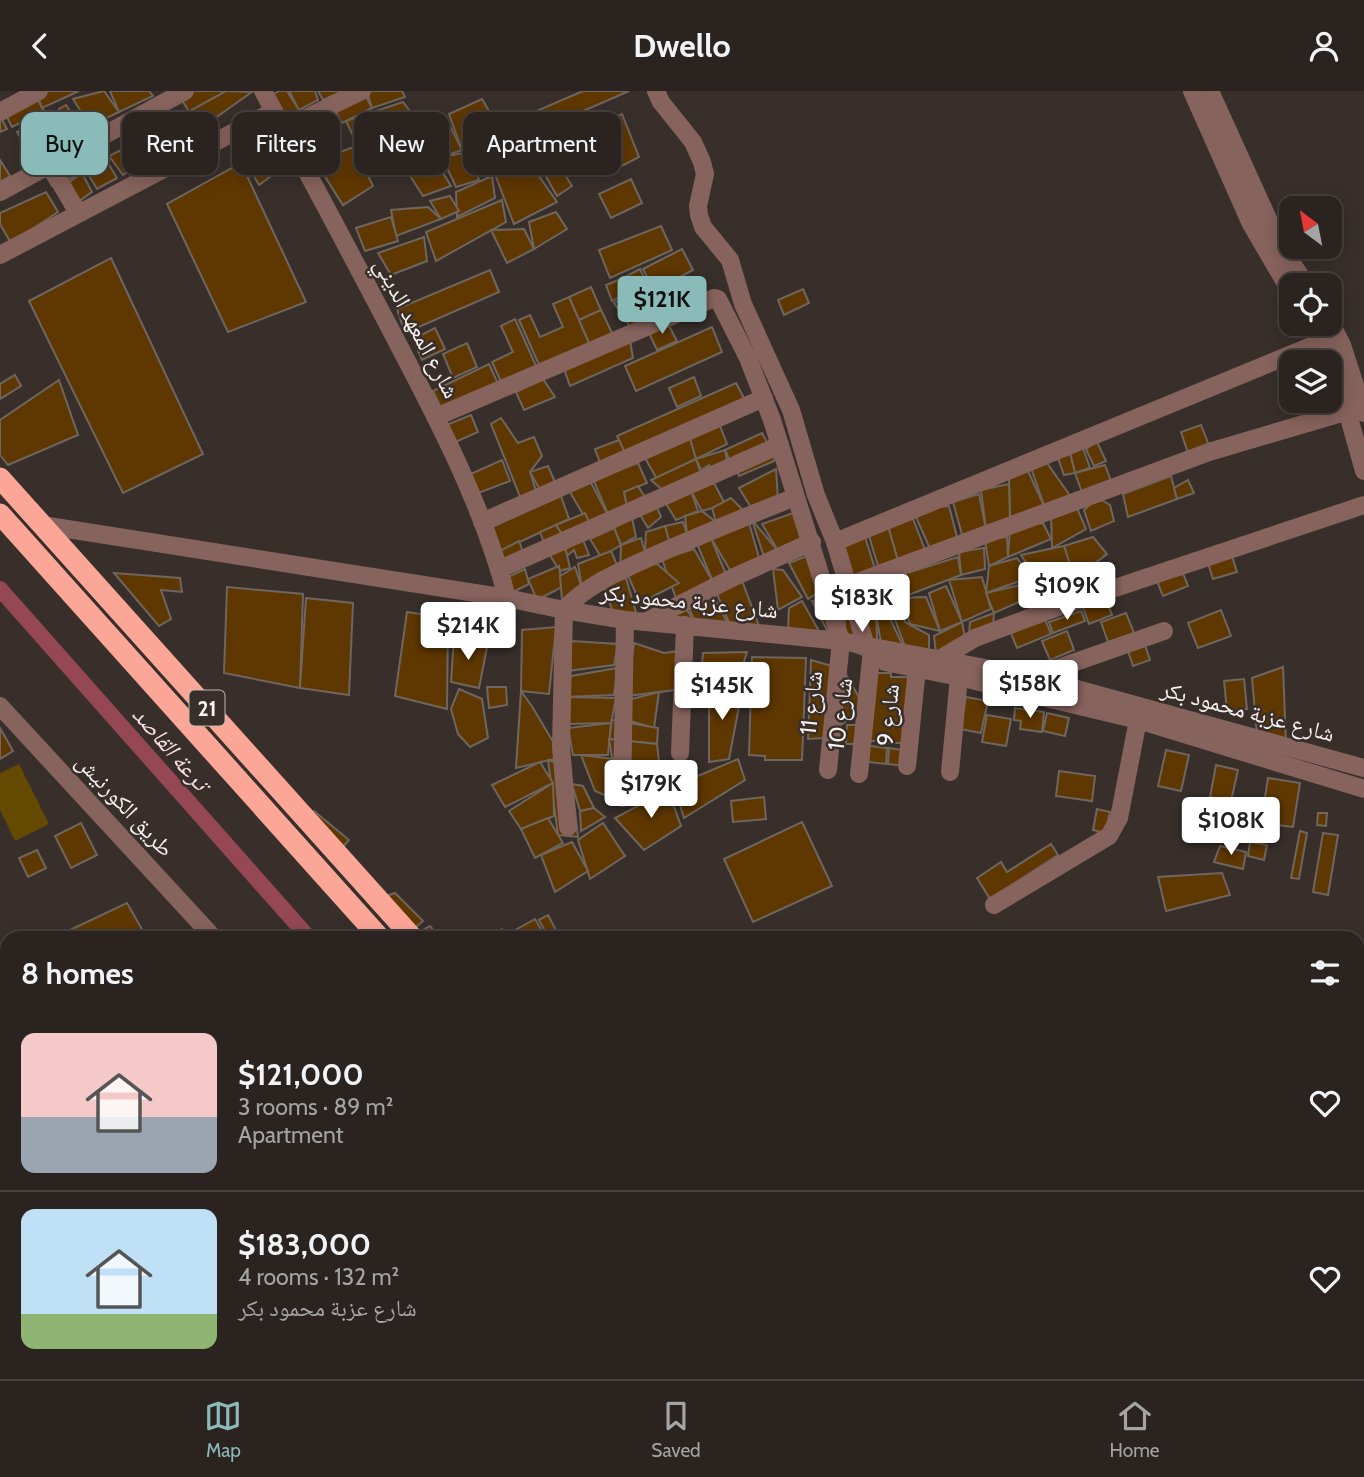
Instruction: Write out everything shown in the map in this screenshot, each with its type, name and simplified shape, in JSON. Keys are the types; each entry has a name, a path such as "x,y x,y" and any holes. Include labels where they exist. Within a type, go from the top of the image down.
{"highway":[{"name":"21","path":"0,478 407,931"},
{"name":"21","path":"0,514 374,931"}],"street":[{"path":"0,112 39,91"},
{"path":"108,133 185,91"},
{"name":"شارع المعهد الديني","path":"263,91 274,111"},
{"path":"317,112 362,91"},
{"path":"656,91 661,102 693,142 702,162 705,174 698,206 703,227 730,260 743,304 791,409 816,495 835,542 869,653"},
{"path":"1192,91 1251,224 1280,273"},
{"path":"1210,91 1278,241 1298,273"},
{"path":"0,255 274,111"},
{"path":"0,192 31,175"},
{"path":"56,175 78,213"},
{"name":"شارع المعهد الديني","path":"308,175 436,417 482,522 500,569 507,598"},
{"path":"436,417 714,298 721,302 764,398 795,498 812,542 841,647"},
{"path":"1317,336 1356,412"},
{"path":"1337,336 1342,345 1356,412 1364,471"},
{"path":"835,542 1321,342"},
{"path":"482,522 764,398"},
{"path":"847,586 1209,452 1356,412"},
{"path":"500,569 780,445"},
{"path":"568,827 561,747 564,610 588,589 633,566 708,532 795,498"},
{"path":"938,660 975,638 1061,606 1364,505"},
{"name":"شارع عزبة محمود بكر","path":"42,525 507,598 625,620 685,625 841,647 917,668 1138,720 1364,789"},
{"path":"645,622 734,577 812,542"},
{"path":"622,798 625,620"},
{"path":"680,753 685,625"},
{"path":"1032,677 1164,632"},
{"name":"شارع 11","path":"828,770 841,647"},
{"name":"شارع عزبة محمود بكر","path":"869,653 938,660 1032,677 1364,768"},
{"name":"شارع 10","path":"859,774 869,653"},
{"name":"شارع 9","path":"907,767 917,668"},
{"path":"950,772 959,677"},
{"name":"طريق الكورنيش","path":"0,706 208,931"},
{"path":"994,905 1109,836 1119,818 1138,720"}],"shaded area":[{"path":"19,764 49,824 15,841 0,810 0,773"}],"building":[{"path":"33,91 44,111 21,112 21,122 12,127 0,103"},
{"path":"36,91 79,91 42,108"},
{"path":"104,91 119,112 108,117 108,112 81,112 73,99"},
{"path":"110,91 149,91 153,96 119,112"},
{"path":"176,91 234,91 192,112"},
{"path":"226,91 252,92 218,116 218,112 188,112"},
{"path":"279,91 287,91 299,110 278,112 269,97"},
{"path":"289,91 315,91 318,100 299,110"},
{"path":"318,91 343,91 323,100"},
{"path":"345,91 363,91 372,108 364,112 354,112 354,117 342,123 340,112 336,112 328,98"},
{"path":"367,91 402,91 405,97 372,108"},
{"path":"583,91 629,91 581,112 534,112"},
{"path":"482,99 490,112 463,112 462,150 449,114"},
{"path":"403,102 411,112 373,112"},
{"path":"66,105 71,112 61,112 59,109"},
{"path":"621,114 639,157 621,166"},
{"path":"0,116 7,129 0,132"},
{"path":"354,118 354,138 346,121"},
{"path":"449,124 462,150 449,155"},
{"path":"354,147 354,175 368,175 373,186 343,205 324,175 340,175 340,152"},
{"path":"122,150 122,174 109,156"},
{"path":"463,153 463,175 477,175 479,180 456,187 449,172 449,156"},
{"path":"0,160 10,176 0,182"},
{"path":"108,163 117,178 97,189 89,175 108,175"},
{"path":"232,168 232,175 247,175 306,302 228,332 167,204"},
{"path":"46,175 79,175 52,186"},
{"path":"83,175 92,192 68,209 57,191"},
{"path":"253,175 273,175 259,185"},
{"path":"410,175 444,175 451,186 423,196"},
{"path":"495,175 538,175 557,202 514,224"},
{"path":"545,175 565,175 572,186 557,196"},
{"path":"492,176 495,198 457,217 456,192"},
{"path":"631,179 642,203 611,218 599,194"},
{"path":"46,192 58,212 11,243 0,224 0,213"},
{"path":"450,196 459,211 441,219 430,201"},
{"path":"502,200 506,222 436,261 426,232"},
{"path":"428,207 441,219 396,236 391,210"},
{"path":"556,212 567,229 534,249 529,222"},
{"path":"391,217 398,241 365,251 356,228"},
{"path":"661,226 672,250 610,278 599,250"},
{"path":"524,229 534,249 507,263 491,230"},
{"path":"424,237 427,261 391,275 378,253"},
{"path":"682,249 693,270 654,291 643,269"},
{"path":"111,258 203,454 123,493 29,301"},
{"path":"640,269 651,293 633,294 625,277"},
{"path":"490,270 499,292 405,333 397,309"},
{"path":"623,278 628,294 612,301 606,285"},
{"path":"591,287 601,310 579,320 569,297"},
{"path":"803,289 809,303 784,315 778,300"},
{"path":"631,295 642,306 649,319 631,328 614,303"},
{"path":"569,297 590,345 540,367 519,320 530,315 540,337 563,327 553,304"},
{"path":"601,310 613,335 590,345 579,320"},
{"path":"515,319 537,368 502,384 492,362 513,352 501,326"},
{"path":"667,322 677,341 657,350 648,331"},
{"path":"712,327 722,352 636,391 625,366"},
{"path":"435,328 445,349 422,360 413,339"},
{"path":"629,335 633,358 570,386 563,366"},
{"path":"467,343 477,367 453,378 443,354"},
{"path":"489,364 499,386 443,412 433,391"},
{"path":"15,375 21,386 0,399 0,384"},
{"path":"694,377 701,396 677,407 669,388"},
{"path":"543,379 555,397 524,410 516,392"},
{"path":"59,380 78,435 8,465 0,455 0,420"},
{"path":"736,383 746,402 625,454 617,436"},
{"path":"471,415 478,432 451,444 444,426"},
{"path":"501,418 518,443 534,437 542,456 530,472 538,497 523,504 491,424"},
{"path":"1201,425 1210,448 1189,456 1181,432"},
{"path":"720,426 727,444 696,459 690,439"},
{"path":"762,433 769,446 731,463 725,450"},
{"path":"690,439 696,459 657,479 645,458"},
{"path":"619,440 627,457 602,468 595,449"},
{"path":"1097,442 1106,461 1094,466 1086,449"},
{"path":"1083,448 1090,468 1075,473 1070,453"},
{"path":"725,450 728,466 712,473 709,465 701,470 696,459"},
{"path":"775,453 774,461 739,476 735,467"},
{"path":"1070,453 1075,473 1064,475 1058,458"},
{"path":"696,459 702,477 665,492 651,480"},
{"path":"502,460 510,481 473,495 464,477"},
{"path":"638,463 647,483 624,492 628,511 610,519 593,479"},
{"path":"1047,463 1071,497 1045,508 1031,468"},
{"path":"1105,465 1112,484 1083,495 1075,473"},
{"path":"548,466 561,496 539,488 530,472"},
{"path":"776,469 778,500 752,509 739,488"},
{"path":"1028,471 1045,508 1010,517 1009,476"},
{"path":"1171,476 1177,499 1128,517 1123,494"},
{"path":"589,479 610,519 593,531 568,489"},
{"path":"1188,480 1194,493 1177,499 1174,488"},
{"path":"714,483 725,504 702,511 691,491"},
{"path":"1009,484 1010,521 986,529 981,490"},
{"path":"638,486 648,502 628,511 624,492"},
{"path":"691,491 698,511 676,520 665,502"},
{"path":"979,494 987,534 963,538 953,502"},
{"path":"561,496 569,519 498,552 490,528"},
{"path":"731,498 744,511 716,522 712,508"},
{"path":"1098,498 1110,505 1114,521 1091,531 1084,510"},
{"path":"656,505 661,517 648,528 639,513"},
{"path":"949,506 958,541 931,551 913,510"},
{"path":"1077,508 1086,529 1052,548 1051,514"},
{"path":"702,511 716,522 687,534 685,516"},
{"path":"796,512 801,542 779,552 762,524"},
{"path":"585,513 593,531 565,539 556,525"},
{"path":"632,518 636,537 621,545 614,528"},
{"path":"913,519 926,552 898,561 888,526"},
{"path":"752,520 779,552 766,563"},
{"path":"683,522 689,540 670,544 665,526"},
{"path":"749,523 760,561 734,577 710,536"},
{"path":"1043,523 1051,539 1008,557 1010,529"},
{"path":"556,525 565,539 546,548 540,532"},
{"path":"665,526 670,544 645,552 646,532"},
{"path":"888,526 898,561 879,569 869,536"},
{"path":"614,528 621,545 601,557 590,539"},
{"path":"710,536 726,574 713,582 698,546"},
{"path":"865,537 877,575 850,579 842,548"},
{"path":"1007,537 1008,557 989,566 985,540"},
{"path":"1093,537 1107,554 1073,580 1064,546"},
{"path":"641,538 647,559 620,572 621,545"},
{"path":"583,540 589,555 577,558 574,550 567,556 565,547"},
{"path":"519,541 523,552 503,562 498,552"},
{"path":"1064,546 1070,564 1036,579 1021,555"},
{"path":"565,547 570,568 560,571 549,554"},
{"path":"984,548 985,569 961,575 959,552"},
{"path":"694,549 713,582 678,604 662,559"},
{"path":"611,551 620,572 582,588 578,564"},
{"path":"812,554 819,592 808,599 789,563"},
{"path":"1232,556 1237,572 1213,579 1208,563"},
{"path":"958,557 961,575 895,600 888,579"},
{"path":"1017,558 1031,577 986,593 989,566"},
{"path":"656,563 679,583 640,603 627,573"},
{"path":"559,566 562,587 537,600 528,579"},
{"path":"575,567 582,588 562,600 560,576"},
{"path":"525,569 529,584 513,592 508,577"},
{"path":"773,569 783,570 802,597 778,610"},
{"path":"1182,571 1188,586 1163,596 1157,581"},
{"path":"114,573 180,578 182,592 161,590 171,619 159,626"},
{"path":"1068,575 1066,580 1042,592 1036,579"},
{"path":"982,577 991,609 962,622 949,580"},
{"path":"626,578 637,616 613,612 603,585"},
{"path":"741,578 759,626 731,627 717,594"},
{"path":"1033,582 1042,592 994,613 986,593"},
{"path":"946,586 962,622 940,631 929,593"},
{"path":"227,587 303,594 300,688 224,673"},
{"path":"713,595 728,624 695,622 688,606"},
{"path":"926,597 940,631 910,624 901,598"},
{"path":"1105,597 1112,615 1089,624 1082,605"},
{"path":"306,598 353,603 349,695 300,688"},
{"path":"824,598 832,640 812,601"},
{"path":"802,601 824,640 788,630 789,608"},
{"path":"883,604 904,648 882,649 876,614"},
{"path":"889,604 902,610 905,622 929,635 929,658 908,654"},
{"path":"684,606 695,622 660,618"},
{"path":"876,610 878,661 845,648 845,614"},
{"path":"1221,610 1231,636 1198,648 1188,623"},
{"path":"1081,611 1085,621 1053,633 1049,622"},
{"path":"407,612 448,618 447,709 395,696"},
{"path":"994,613 993,627 969,635 970,622"},
{"path":"1126,613 1134,633 1108,642 1101,622"},
{"path":"1045,619 1051,634 1017,648 1011,633"},
{"path":"962,622 966,643 936,653 934,636"},
{"path":"556,627 549,694 521,691 522,630"},
{"path":"1067,631 1074,650 1050,660 1042,641"},
{"path":"454,638 488,642 479,688 451,682"},
{"path":"1143,639 1150,660 1133,666 1126,645"},
{"path":"571,641 618,644 614,665 567,671"},
{"path":"634,643 664,653 679,651 675,690 627,696"},
{"path":"747,652 733,697 700,687 703,653"},
{"path":"752,657 806,658 802,760 765,760 765,756 749,755"},
{"path":"811,660 835,667 825,738 808,739"},
{"path":"1283,667 1286,743 1257,734 1252,678"},
{"path":"617,668 614,695 565,697 571,676"},
{"path":"844,671 865,708 838,727"},
{"path":"870,673 891,673 891,677 908,677 908,743 870,741"},
{"path":"1244,679 1247,709 1227,711 1224,681"},
{"path":"487,687 506,687 507,705 489,708"},
{"path":"459,689 482,699 488,738 470,747 458,734 451,709"},
{"path":"709,689 742,691 729,759 709,762"},
{"path":"521,691 533,708 562,757 516,768"},
{"path":"659,692 654,728 627,720 628,700"},
{"path":"565,697 616,698 611,723 566,724"},
{"path":"966,697 988,701 981,733 960,729"},
{"path":"1015,708 1044,712 1042,732 1020,729 1021,721 1014,720"},
{"path":"1047,713 1069,718 1065,736 1043,731"},
{"path":"987,715 1011,719 1006,746 982,742"},
{"path":"612,720 658,728 657,744 609,739"},
{"path":"611,723 608,755 573,755 568,728"},
{"path":"847,725 863,725 863,744 846,744"},
{"path":"0,728 13,751 0,759"},
{"path":"609,739 657,744 659,761 613,764"},
{"path":"861,745 887,748 886,764 859,761"},
{"path":"889,748 909,751 907,766 888,764"},
{"path":"1166,750 1189,755 1181,791 1158,786"},
{"path":"581,755 623,760 616,800 595,791"},
{"path":"738,759 745,780 684,818 674,786"},
{"path":"548,760 570,767 578,837 558,835"},
{"path":"540,762 553,783 505,807 492,785"},
{"path":"659,765 660,790 633,801 628,769"},
{"path":"1216,765 1238,770 1231,801 1210,797"},
{"path":"1059,771 1095,776 1092,801 1056,796"},
{"path":"1268,778 1300,783 1293,827 1261,823"},
{"path":"553,783 554,816 521,829 509,811"},
{"path":"572,784 583,786 594,808 580,811"},
{"path":"668,790 681,826 644,850 615,818"},
{"path":"764,797 766,819 733,822 731,801"},
{"path":"594,808 605,817 581,831 580,811"},
{"path":"1097,809 1110,812 1105,833 1093,830"},
{"path":"314,811 349,840 337,853 308,815"},
{"path":"1318,813 1327,813 1326,826 1317,825"},
{"path":"548,818 563,843 535,858 521,829"},
{"path":"802,822 832,886 753,922 724,859"},
{"path":"81,823 97,855 71,868 55,836"},
{"path":"603,823 625,856 590,879 578,840"},
{"path":"1300,831 1307,833 1299,879 1291,878"},
{"path":"1323,833 1338,835 1328,895 1313,892"},
{"path":"572,842 588,871 555,892 541,855"},
{"path":"1250,842 1267,845 1264,860 1248,856"},
{"path":"1051,844 1058,855 990,899 977,878 1001,862 1007,872"},
{"path":"1220,846 1246,852 1243,869 1214,862"},
{"path":"37,850 46,868 28,877 19,858"},
{"path":"1222,873 1230,895 1166,911 1158,877"},
{"path":"395,893 423,921 408,931 383,897"},
{"path":"127,903 143,931 68,931"},
{"path":"548,915 556,930 545,931 539,920"},
{"path":"535,919 542,931 513,931"},
{"path":"430,926 434,931 421,931"}],"waterway":[{"name":"ترعة القاصد","path":"0,589 303,931"}]}
